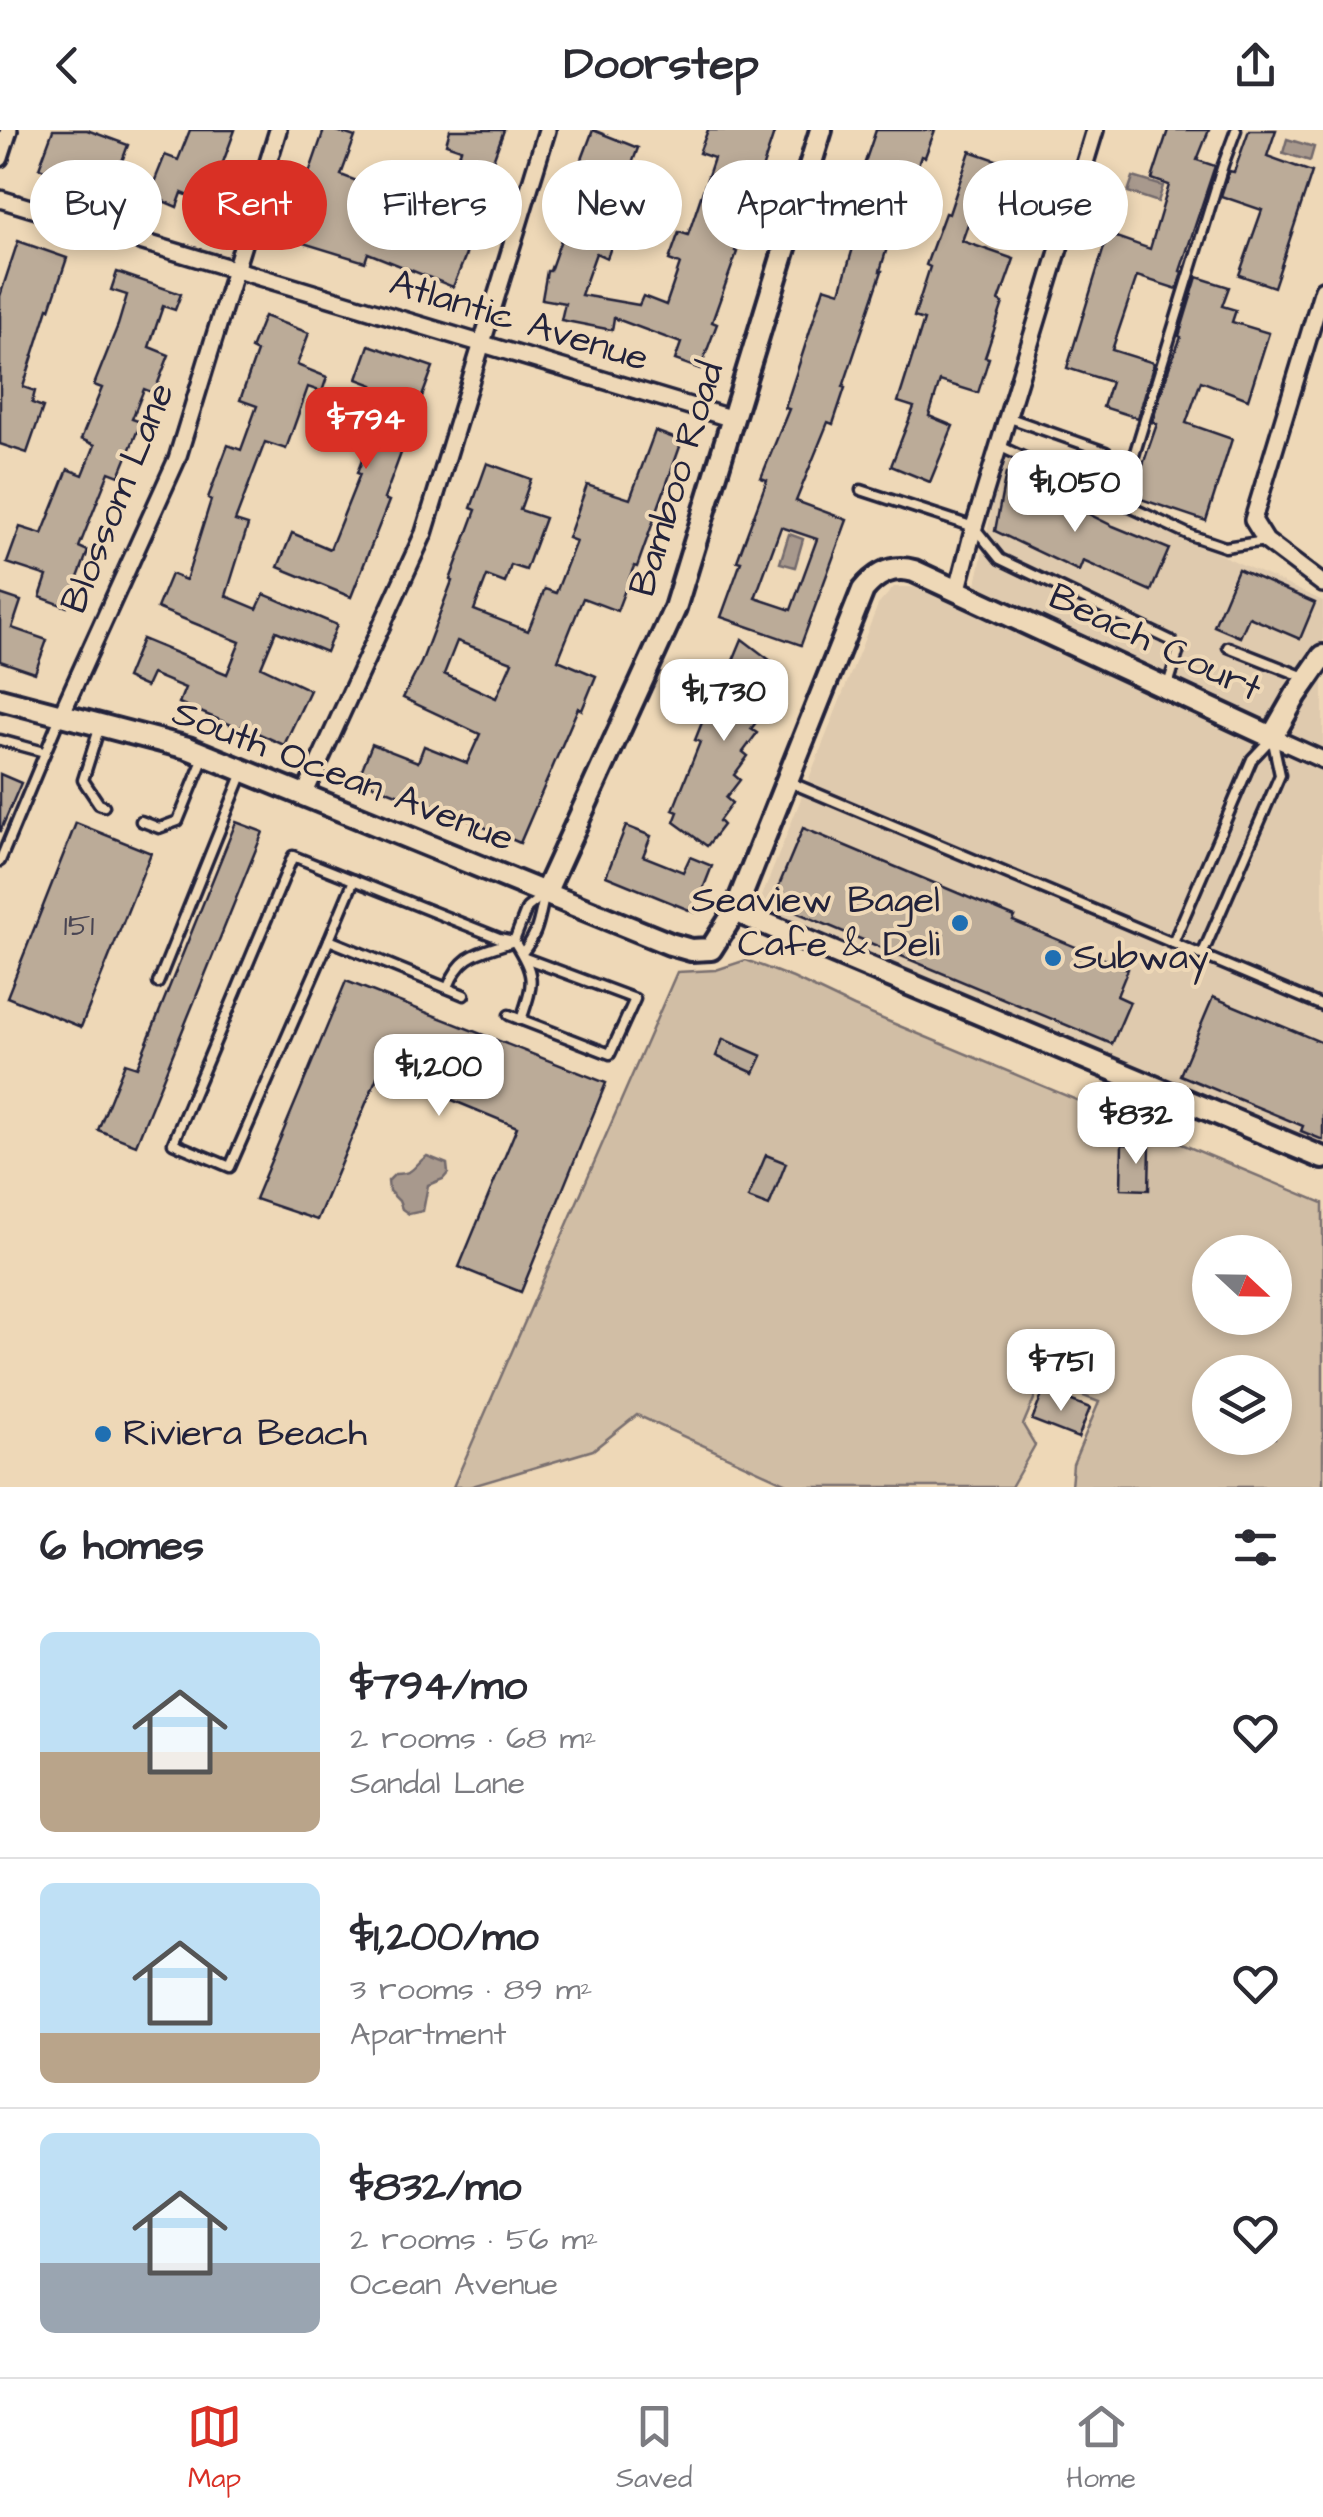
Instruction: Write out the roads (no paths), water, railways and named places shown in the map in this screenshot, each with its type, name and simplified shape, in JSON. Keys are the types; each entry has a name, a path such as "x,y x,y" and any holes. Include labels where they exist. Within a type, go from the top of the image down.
{"street":[{"path":"0,158 8,130"},
{"name":"Blossom Lane","path":"61,715 178,459 278,130"},
{"path":"304,795 424,533 547,130"},
{"name":"Bamboo Road","path":"545,893 675,608 821,130"},
{"path":"958,589 1095,130"},
{"name":"Atlantic Avenue","path":"0,199 733,419"},
{"path":"1323,289 1253,520 1266,541 1323,584"},
{"name":"Beach Court","path":"736,911 863,590 881,573 903,568 958,589 1323,760"},
{"path":"1272,737 1323,656"},
{"name":"South Ocean Avenue","path":"0,699 188,748 691,950 711,949 736,911"},
{"path":"736,911 1323,1158"}],"lane":[{"path":"1120,501 1236,130"},
{"path":"1008,418 1106,452"},
{"path":"999,446 1190,535 1225,547 1266,541"},
{"path":"861,490 974,527 1000,559 1172,640 1178,653 1167,688"},
{"path":"1228,646 1306,678"},
{"path":"0,860 61,715"},
{"path":"100,725 83,780 104,806"},
{"path":"1173,943 1252,760 1272,737"},
{"path":"1202,955 1280,776 1272,737"},
{"path":"0,740 44,752"},
{"path":"142,821 159,828 178,821 205,755"},
{"path":"158,984 243,770"},
{"path":"787,781 1323,1006"},
{"path":"354,880 230,1167 173,1142 293,856 514,941 530,966 532,987 522,1020"},
{"path":"514,941 527,908 545,893"},
{"path":"524,956 539,924 545,893"},
{"path":"329,940 464,995"},
{"path":"448,987 454,971 470,955 514,941"},
{"path":"509,1015 610,1054 635,999 524,956"}],"place":[{"name":"Seaview Bagel Cafe & Deli","path":"960,923"},
{"name":"Subway","path":"1053,958"},
{"name":"Riviera Beach","path":"103,1434"}]}
